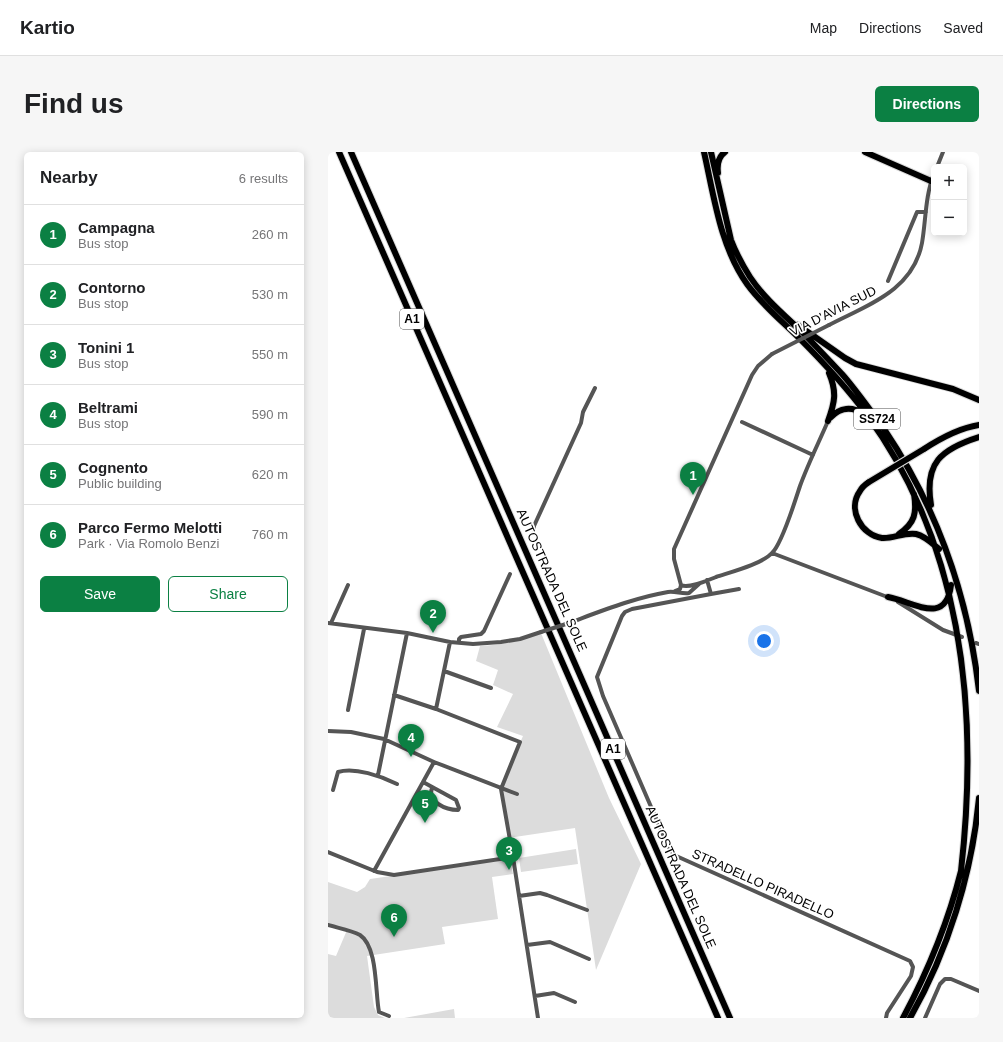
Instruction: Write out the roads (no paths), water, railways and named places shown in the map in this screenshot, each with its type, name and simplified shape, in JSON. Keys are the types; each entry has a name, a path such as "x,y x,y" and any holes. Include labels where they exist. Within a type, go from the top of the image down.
{"highway":[{"name":"AUTOSTRADA DEL SOLE","path":"339,152 718,1018"},
{"name":"AUTOSTRADA DEL SOLE","path":"352,152 730,1018"},
{"name":"SS724","path":"704,152 720,221 731,255 746,283 754,293 842,374 862,398 896,447 932,512 949,556 963,599 973,647 976,692"},
{"name":"SS724","path":"711,152 728,228 736,252 751,278 869,417 922,506 941,551 952,583 976,692"},
{"path":"722,202 718,167 721,155 725,152"},
{"path":"865,152 931,181"},
{"path":"775,307 845,358 856,364 953,389 979,400"},
{"path":"827,367 835,394 828,421"},
{"path":"828,421 837,411 850,408 869,417"},
{"path":"941,551 921,536 909,534 887,538 872,535 859,522 855,508 856,500 859,491 868,482 950,434 979,425"},
{"path":"932,512 928,483 931,471 936,462 943,454 954,447 979,437"},
{"path":"897,536 914,518 915,506 913,489"},
{"path":"888,597 898,599 924,609 935,609 946,602 952,583"},
{"path":"903,1018 933,957 952,901 967,842 973,790"},
{"path":"910,1018 937,964 959,901 967,872 979,798"}],"street":[{"path":"938,164 943,152"},
{"name":"VIA D'AVIA SUD","path":"681,587 674,558 674,549 752,375 758,366 772,354 885,296 906,278 918,258 922,244 931,181"},
{"name":"VIA D'AVIA SUD","path":"888,281 917,212 926,212"},
{"path":"534,534 534,526 581,423 583,412 595,388"},
{"path":"675,592 681,587 688,587 763,560 772,553 782,537 813,455 828,421"},
{"path":"742,422 813,455"},
{"path":"772,553 888,597 943,630 962,637"},
{"path":"459,643 459,639 461,637 481,634 484,631 510,574"},
{"path":"348,585 329,623 407,633 450,644 473,644 520,639 614,607 675,592 689,593 705,581"},
{"path":"705,581 711,594 739,589"},
{"name":"STRADELLO PIRADELLO","path":"711,594 632,608 625,612 597,677 603,696 668,846 674,855 910,961 913,968 911,976 887,1013 886,1018"},
{"path":"348,710 364,628"},
{"path":"378,775 384,739 407,633"},
{"path":"436,709 450,644"},
{"path":"444,671 491,688"},
{"path":"394,695 436,709 520,742 500,789 513,857 538,1018"},
{"path":"328,731 351,732 384,739 434,762 500,789 517,794"},
{"path":"374,871 434,762"},
{"path":"333,790 338,772 345,770 378,775 397,784"},
{"path":"423,782 456,800 459,808 458,810 446,809 435,801 432,798 432,788"},
{"path":"328,852 374,871 394,875 513,857"},
{"path":"519,896 540,893 547,894 587,910"},
{"path":"328,925 359,934 366,941 372,953 379,1012 389,1016"},
{"path":"527,945 550,942 589,959"},
{"path":"925,1018 940,984 945,979 951,979 979,991"},
{"path":"535,996 554,993 574,1002"}],"place":[{"name":"Campagna","path":"693,495"},
{"name":"Contorno","path":"433,633"},
{"name":"Beltrami","path":"411,757"},
{"name":"Cognento","path":"425,823"},
{"name":"Tonini 1","path":"509,870"},
{"name":"Parco Fermo Melotti","path":"394,937"}]}
